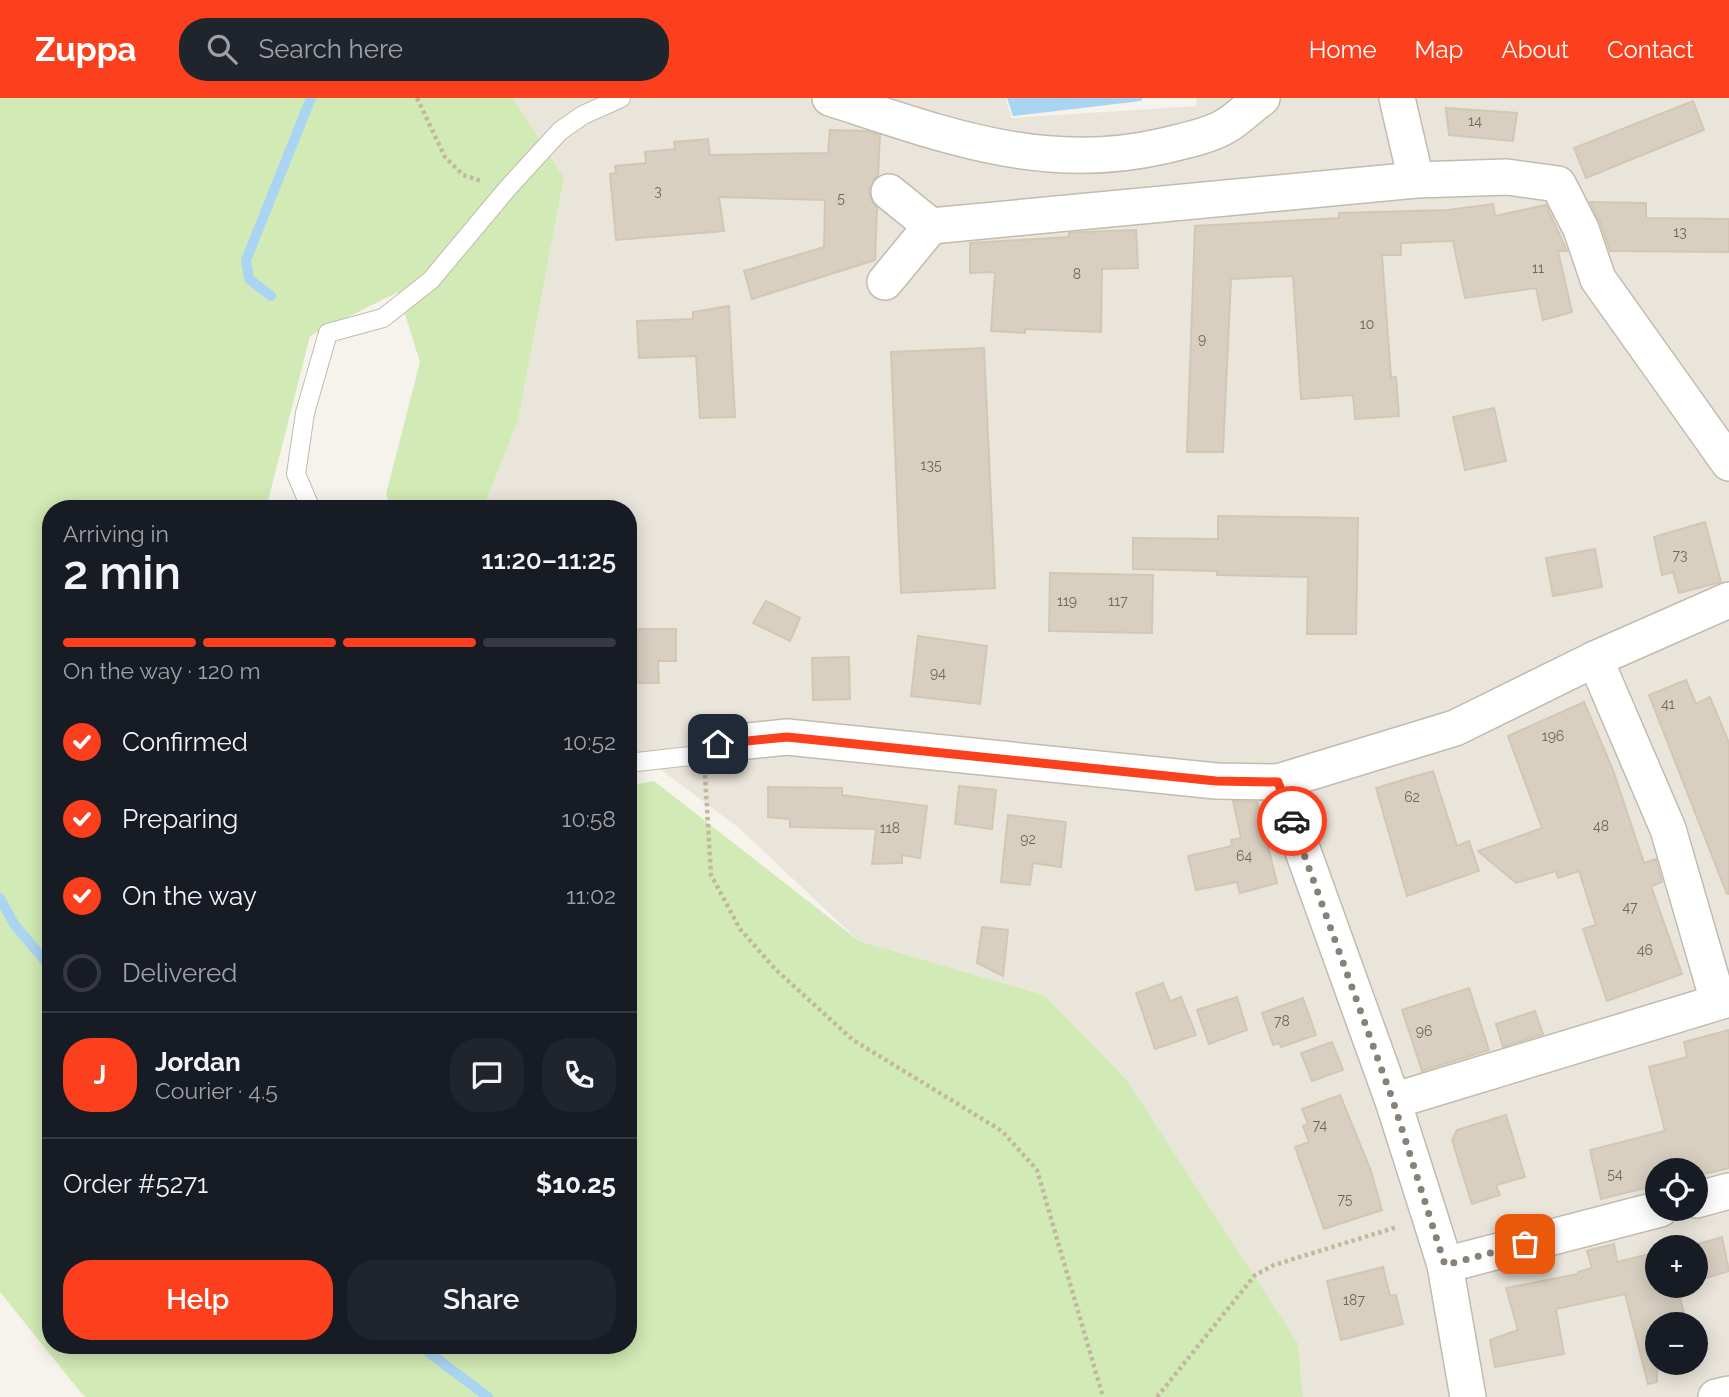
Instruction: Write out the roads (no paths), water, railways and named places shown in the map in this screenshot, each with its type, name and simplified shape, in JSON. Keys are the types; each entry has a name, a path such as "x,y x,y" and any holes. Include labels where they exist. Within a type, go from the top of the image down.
{"street":[{"path":"830,98 976,143 1030,153 1085,156 1145,150 1190,140 1223,127 1262,98"},
{"path":"1397,98 1416,180"},
{"path":"889,192 931,226 1416,180 1507,177 1558,184 1581,229 1598,279 1729,463"},
{"path":"885,282 931,226"},
{"path":"711,748 787,737 1216,781 1278,782 1455,728 1595,659 1729,600"},
{"path":"1393,1101 1723,1000 1668,829 1595,659"},
{"path":"1278,782 1393,1101 1445,1265 1468,1397"},
{"path":"1708,1197 1729,1191"},
{"path":"1445,1265 1645,1213"},
{"path":"1716,1397 1729,1394"}],"lane":[{"path":"307,500 296,474 305,413 328,334 383,318 431,280 507,189 560,131 583,115 621,98"},
{"path":"637,763 690,756 711,748"}],"water":[{"path":"1007,98 1143,98 1141,101 1013,116"}],"waterway":[{"path":"271,296 249,279 246,260 311,98"},
{"path":"0,898 14,924 42,957"},
{"path":"431,1354 488,1397"}]}
